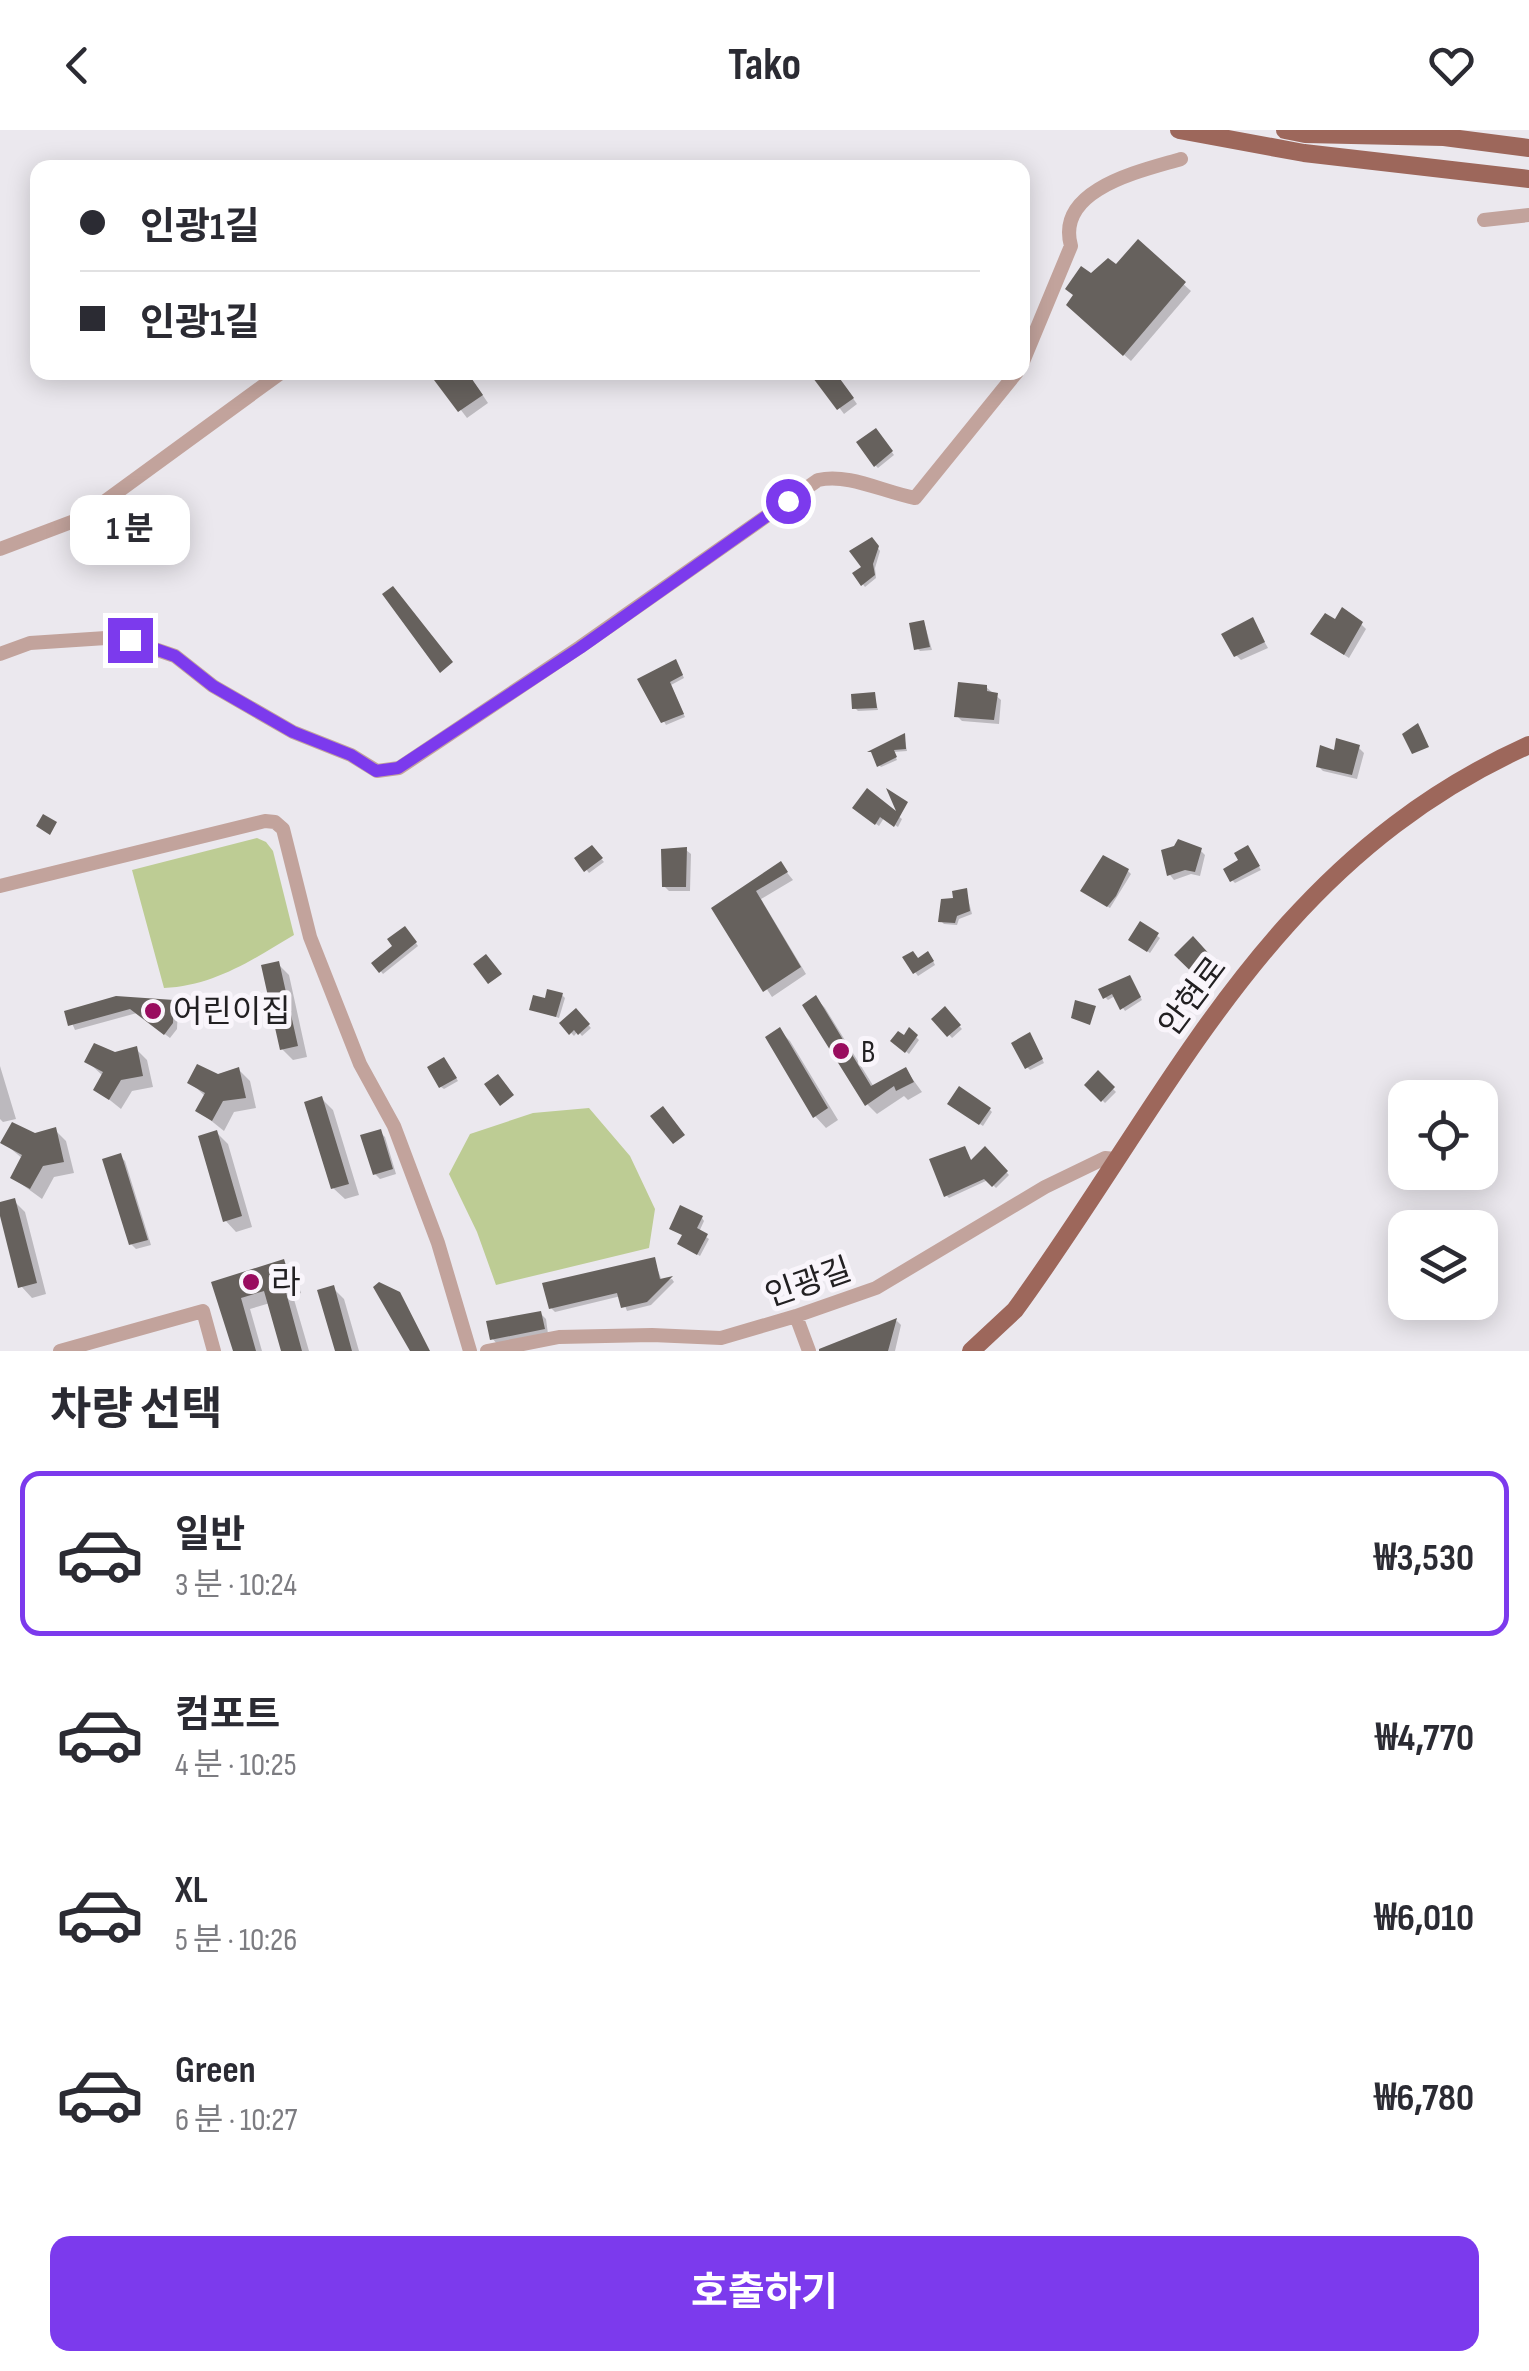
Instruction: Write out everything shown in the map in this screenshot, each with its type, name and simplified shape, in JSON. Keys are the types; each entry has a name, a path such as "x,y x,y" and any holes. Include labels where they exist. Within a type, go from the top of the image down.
{"main road":[{"path":"1179,130 1304,152 1529,179"},
{"path":"1285,130 1305,134 1444,137 1529,148"},
{"name":"안현로","path":"971,1351 1015,1310 1221,1002 1298,910 1392,825 1442,792 1529,746"}],"street":[{"path":"1030,345 1071,246 1066,229 1076,209 1116,178 1182,159"},
{"path":"1484,220 1529,216"},
{"path":"0,548 82,518 271,380"},
{"path":"0,654 30,643 130,640 175,656 213,686 293,732 351,755 376,771 398,768 580,648 818,480 838,476 915,498 1011,380"},
{"path":"0,886 265,821 284,829 310,936 360,1064 394,1126 438,1243 470,1351"},
{"name":"인광길","path":"487,1351 559,1337 652,1334 721,1338 796,1316 876,1288 1045,1187 1106,1158 1115,1158"},
{"path":"60,1351 203,1310 214,1351"},
{"path":"796,1316 809,1351"}],"green space":[{"path":"257,838 273,851 294,935 216,977 164,988 132,870"},
{"path":"589,1108 630,1156 655,1209 649,1248 496,1285 477,1232 449,1174 470,1134 533,1113"}],"building":[{"path":"1138,239 1186,282 1123,356 1066,305 1073,295 1065,289 1081,266 1091,273 1108,258 1116,264"},
{"path":"434,380 473,380 483,395 458,412"},
{"path":"814,380 841,380 854,398 837,410"},
{"path":"876,428 893,451 874,467 856,442"},
{"path":"872,537 879,546 873,564 875,575 861,586 852,573 861,567 849,551"},
{"path":"393,586 453,662 440,673 382,594"},
{"path":"1342,607 1363,622 1344,655 1310,634 1325,613 1335,619"},
{"path":"1253,617 1265,642 1234,657 1221,634"},
{"path":"924,620 930,647 914,650 909,623"},
{"path":"676,659 683,675 670,682 684,714 661,723 637,679"},
{"path":"958,682 987,685 987,691 998,693 994,720 954,717"},
{"path":"875,692 877,708 852,709 851,694"},
{"path":"1418,723 1429,747 1412,754 1402,734"},
{"path":"905,733 906,749 894,750 897,757 877,767 871,752 867,752"},
{"path":"1336,738 1360,745 1352,775 1316,767 1320,745 1334,750"},
{"path":"867,788 896,811 886,788 908,802 894,827 880,817 875,825 852,808"},
{"path":"43,814 57,822 50,835 36,826"},
{"path":"1178,839 1202,848 1195,872 1185,870 1167,876 1161,850 1174,846"},
{"path":"592,845 603,858 584,872 574,858"},
{"path":"1248,845 1260,866 1230,882 1223,869 1238,860 1234,853"},
{"path":"687,847 686,887 662,887 661,849"},
{"path":"1103,855 1129,869 1107,907 1080,891"},
{"path":"781,861 788,872 756,891 801,967 763,992 711,908"},
{"path":"967,888 970,911 957,916 955,923 938,922 941,899 953,898 952,891"},
{"path":"1140,921 1159,933 1147,952 1128,940"},
{"path":"405,926 417,942 379,973 371,963 392,946 387,939"},
{"path":"1193,936 1221,967 1205,985 1174,955"},
{"path":"913,951 918,958 928,951 934,961 913,974 902,957"},
{"path":"486,954 502,974 488,984 473,964"},
{"path":"279,961 298,1046 280,1050 261,965"},
{"path":"1130,975 1141,997 1120,1010 1112,994 1103,999 1098,989"},
{"path":"547,989 563,993 556,1017 529,1010 533,995 545,998"},
{"name":"B","path":"816,995 871,1086 906,1067 914,1082 896,1091 894,1086 865,1106 802,1005"},
{"path":"116,996 174,1000 173,1023 164,1035 130,1009 68,1026 64,1011"},
{"path":"1075,1000 1096,1006 1090,1025 1071,1018"},
{"path":"945,1006 961,1025 947,1037 931,1019"},
{"path":"576,1008 590,1024 578,1035 574,1030 569,1035 559,1023"},
{"path":"780,1027 828,1108 813,1118 765,1037"},
{"path":"909,1027 918,1035 905,1053 890,1041 898,1031 904,1035"},
{"path":"1030,1032 1043,1059 1025,1069 1011,1043"},
{"path":"94,1043 115,1052 137,1046 143,1076 121,1080 109,1100 93,1090 103,1072 84,1062"},
{"path":"444,1057 457,1078 439,1088 427,1067"},
{"path":"197,1064 218,1074 239,1067 246,1098 223,1101 212,1121 195,1111 205,1093 187,1083"},
{"path":"1098,1070 1115,1087 1101,1102 1084,1085"},
{"path":"498,1074 514,1095 500,1106 484,1084"},
{"path":"959,1086 991,1108 979,1125 947,1104"},
{"path":"322,1096 349,1184 331,1189 304,1102"},
{"path":"663,1106 685,1135 673,1144 650,1116"},
{"path":"12,1122 35,1133 56,1127 64,1162 43,1166 30,1189 10,1178 22,1155 0,1143"},
{"path":"381,1129 393,1169 373,1175 360,1135"},
{"path":"217,1130 242,1216 223,1222 198,1136"},
{"path":"965,1146 971,1160 985,1146 1008,1171 992,1187 984,1179 944,1197 929,1159"},
{"path":"121,1153 148,1240 129,1245 102,1159"},
{"path":"15,1198 37,1283 18,1288 0,1216 0,1202"},
{"path":"680,1205 703,1216 697,1228 708,1234 697,1255 677,1244 682,1235 669,1229"},
{"path":"655,1257 660,1279 673,1276 647,1302 621,1308 617,1293 549,1309 542,1283"},
{"path":"284,1259 291,1282 284,1285 302,1351 281,1351 264,1291 241,1298 256,1351 233,1351 211,1282"},
{"path":"379,1282 400,1292 430,1351 410,1351 373,1287"},
{"path":"334,1285 352,1351 335,1351 317,1290"},
{"path":"541,1311 545,1329 490,1340 486,1321"},
{"path":"897,1318 888,1351 819,1351 819,1349"}],"place":[{"name":"어린이집","path":"153,1011"},
{"name":"B","path":"841,1051"},
{"name":"라","path":"251,1282"}],"route":[{"path":"130,640 175,656 213,686 293,732 351,755 376,771 398,768 580,648 788,501"}]}
